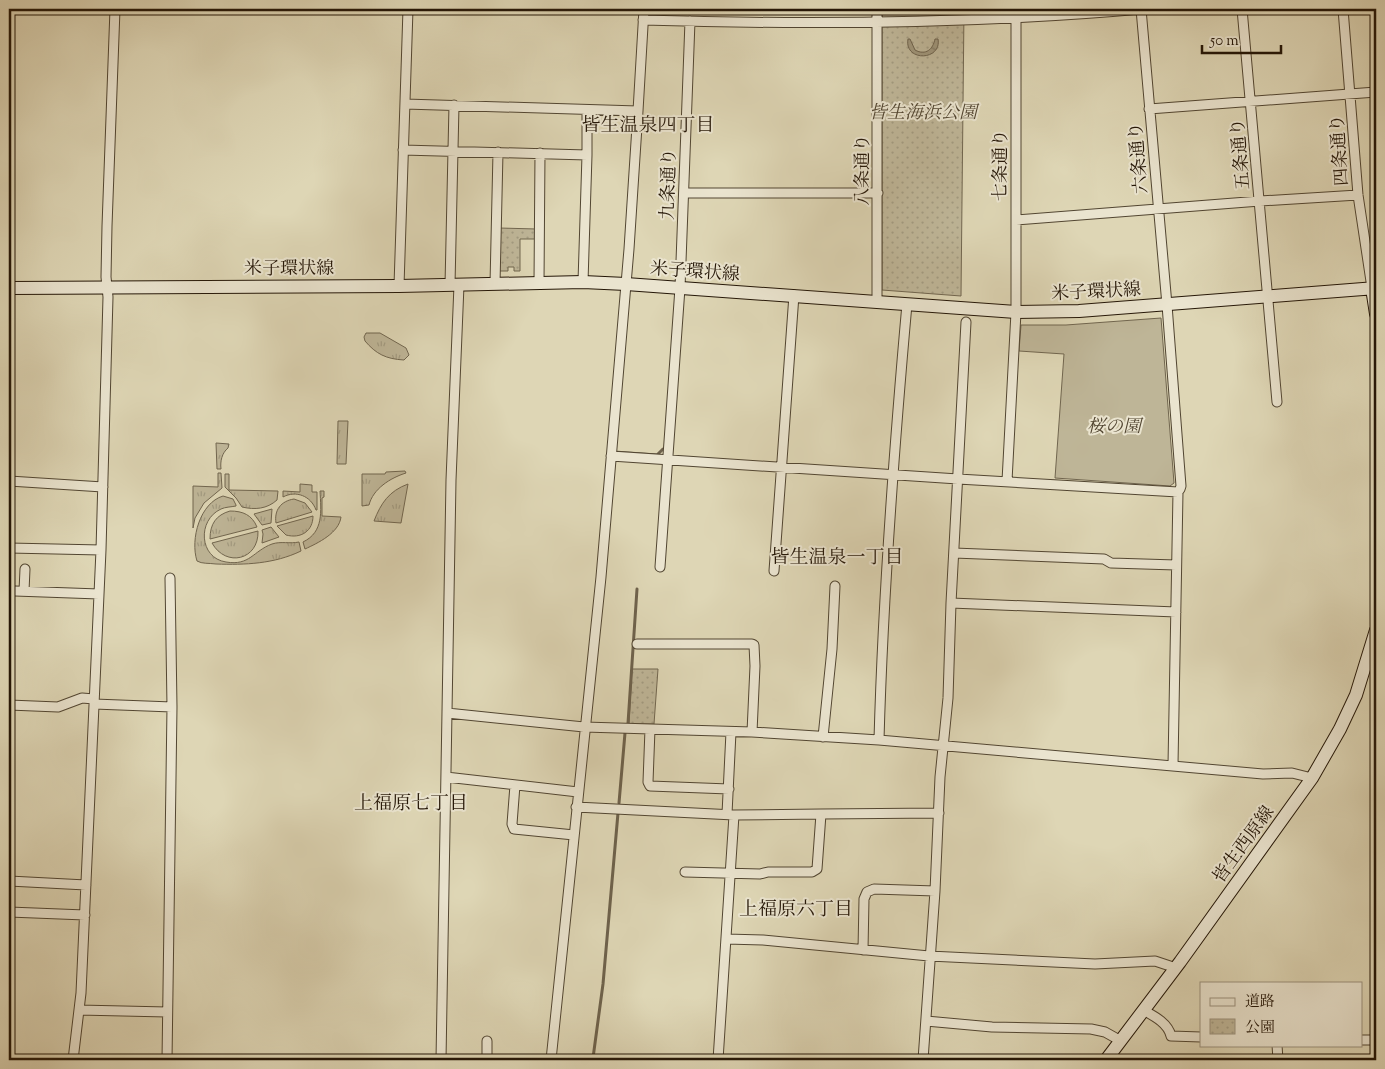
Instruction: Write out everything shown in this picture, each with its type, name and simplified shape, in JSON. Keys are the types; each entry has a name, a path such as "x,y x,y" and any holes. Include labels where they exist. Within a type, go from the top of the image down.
{"main road":[{"name":"米子環状線","path":"9,288 399,286 583,282 794,295 1016,312 1079,311 1374,288"},
{"path":"1374,288 1376,314"},
{"name":"皆生西原線","path":"1106,1060 1176,968 1312,778 1340,729 1352,703 1368,661 1376,630"}],"street":[{"path":"72,1060 79,1010 85,915 101,550 108,297 107,226 115,9"},
{"path":"399,286 408,9"},
{"path":"554,1060 576,807 601,578 626,284 644,9"},
{"name":"八条通り","path":"877,9 877,301"},
{"path":"643,20 966,21 1141,9"},
{"name":"六条通り","path":"1141,9 1181,486 1178,492 1173,765"},
{"name":"五条通り","path":"1242,9 1252,100 1277,402"},
{"name":"四条通り","path":"1344,9 1358,195 1374,288"},
{"name":"七条通り","path":"1007,481 1016,312 1016,18"},
{"name":"九条通り","path":"660,567 680,288 690,21"},
{"path":"1149,109 1376,92"},
{"path":"405,104 638,111"},
{"path":"441,1060 455,285 454,105"},
{"path":"583,282 587,110"},
{"path":"403,150 586,155"},
{"path":"495,284 498,152"},
{"path":"539,283 540,153"},
{"path":"684,193 878,193"},
{"path":"1016,220 1358,195"},
{"path":"774,571 794,295"},
{"path":"879,740 882,628 892,474 907,304"},
{"path":"923,1060 935,892 940,776 948,698 966,322"},
{"path":"611,456 1178,492"},
{"path":"9,481 103,487"},
{"path":"9,548 101,550"},
{"path":"954,552 1104,558 1111,563 1176,566"},
{"path":"24,591 25,569"},
{"path":"167,1060 172,706 170,578"},
{"path":"824,736 832,649 835,586"},
{"path":"14,591 99,594"},
{"path":"951,604 1176,612"},
{"path":"636,644 754,645 752,732"},
{"path":"9,705 58,707 82,698 94,702 172,706"},
{"path":"447,713 584,727 752,732 879,740 1263,774 1292,773 1312,778"},
{"path":"650,730 648,782 650,786 728,789"},
{"path":"718,1060 731,874 731,814 728,789 731,732"},
{"path":"446,777 578,792"},
{"path":"515,785 512,824 514,829 574,835"},
{"path":"576,807 731,814 939,813"},
{"path":"685,872 731,874 816,871 818,866 821,814"},
{"path":"9,881 86,885"},
{"path":"862,950 864,899 867,892 874,889 935,892"},
{"path":"9,912 85,915"},
{"path":"726,939 763,940 930,956 1095,964 1156,961 1176,968"},
{"path":"79,1010 167,1012"},
{"path":"1143,1010 1164,1024 1170,1031 1170,1036 1200,1037"},
{"path":"926,1021 992,1027 1091,1029 1105,1032 1121,1041"},
{"path":"1362,1040 1376,1040"},
{"path":"487,1041 487,1060"},
{"path":"1277,1046 1278,1060"}],"green space":[{"name":"皆生海浜公園","path":"882,9 964,9 961,296 882,290"},
{"path":"499,228 537,229 537,239 520,239 520,271 514,271 514,267 508,267 508,271 499,271"},
{"name":"桜の園","path":"1161,318 1174,483 1170,486 1055,478 1064,354 1019,351 1021,325 1066,325"},
{"path":"366,333 380,333 406,348 409,355 404,360 382,355 365,341"},
{"path":"338,421 348,421 346,464 337,464"},
{"path":"216,443 229,444 222,457 221,469 217,469"},
{"path":"405,471 406,473 388,481 378,489 369,505 362,506 362,474 385,474 386,472"},
{"path":"218,473 221,473 222,488 204,503 195,518 193,528 193,486 218,487"},
{"path":"225,474 229,474 229,490 278,491 277,500 261,508 242,507 225,487"},
{"path":"300,484 312,485 312,492 317,492 317,510 311,501 298,494 283,497 283,491 300,492"},
{"path":"408,484 401,523 374,521 386,498"},
{"path":"320,491 324,491 322,516 341,517 332,533 305,549 303,542 315,533 320,520"},
{"path":"223,496 233,499 236,506 223,508 213,514 208,521 204,538 210,554 217,559 234,563 241,562 272,544 279,543 299,542 301,551 280,559 259,563 216,564 197,561 195,543 199,523 208,506"},
{"path":"294,499 305,503 312,512 276,523 276,514 279,507 285,502"},
{"path":"272,509 271,523 262,525 254,514"},
{"path":"230,511 246,514 257,527 210,539 211,529 215,521 221,515"},
{"path":"313,516 311,526 301,535 286,535 277,526"},
{"path":"271,527 279,537 262,543 262,530"},
{"path":"258,531 257,541 253,549 241,557 225,556 212,543"},
{"path":"632,669 658,669 654,724 629,724"}],"water":[{"path":"908,39 910,39 915,50 919,52 926,52 933,46 935,39 938,39 938,46 929,55 917,55 908,47"}],"waterway":[{"path":"614,452 657,455 663,449"},
{"path":"628,723 637,589"},
{"path":"619,803 625,733"},
{"path":"593,1058 603,984 618,813"}],"district":[{"name":"皆生温泉四丁目","path":"648,124"},
{"name":"皆生温泉一丁目","path":"837,556"},
{"name":"上福原七丁目","path":"411,802"},
{"name":"上福原六丁目","path":"796,908"}]}
